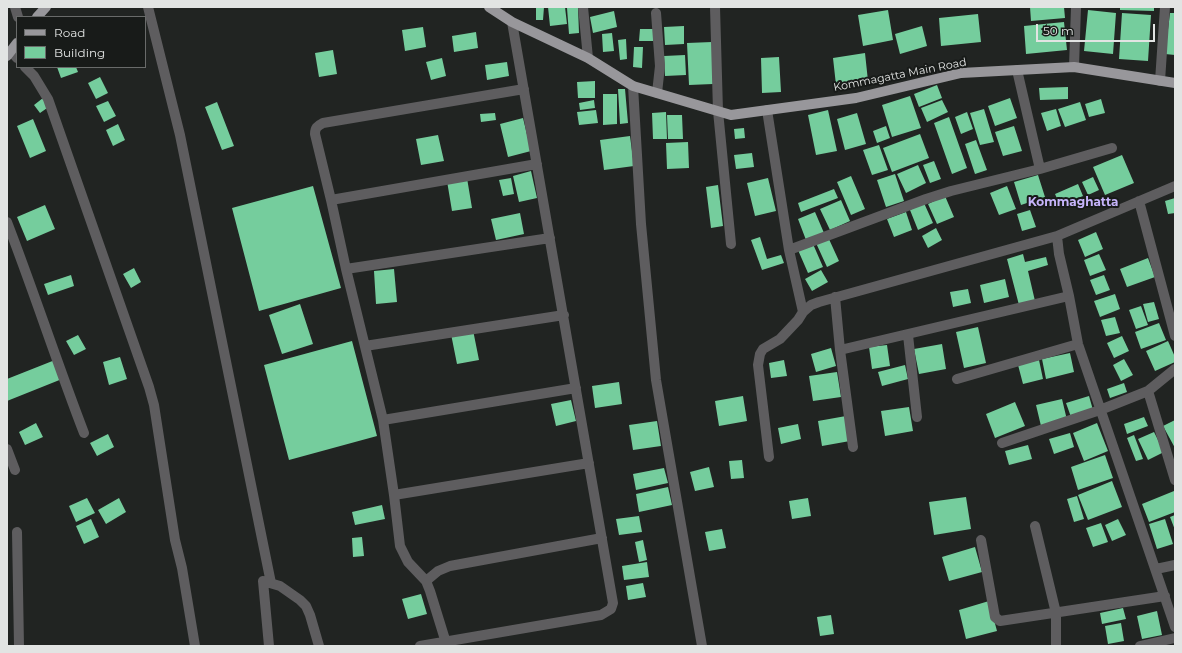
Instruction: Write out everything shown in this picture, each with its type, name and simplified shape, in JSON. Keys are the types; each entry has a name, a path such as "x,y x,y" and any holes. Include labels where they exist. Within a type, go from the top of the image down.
{"main road":[{"path":"38,16 46,7"},
{"name":"Kommagatta Main Road","path":"489,7 512,22 588,58 633,86 730,115 856,98 961,74 1016,70 1074,67 1175,83"}],"street":[{"path":"148,7 180,135 271,583"},
{"path":"582,7 588,58"},
{"path":"714,7 718,111 731,244"},
{"path":"1074,67 1076,7"},
{"path":"1160,81 1164,7"},
{"path":"656,13 660,66 657,93"},
{"path":"420,646 446,644 594,616 611,609 613,603 512,22"},
{"path":"26,68 34,76 48,100 154,405 175,540 182,568 195,646"},
{"path":"1016,70 1040,170"},
{"path":"633,86 641,224 656,380 702,646"},
{"path":"446,644 426,581 408,562 400,546 383,420 346,269 315,129 319,125 328,122 524,89"},
{"path":"767,110 789,250 803,312"},
{"path":"789,250 951,191 1040,170 1112,148"},
{"path":"331,200 537,164"},
{"path":"769,456 758,359 763,349 780,339 811,305 835,297 1057,236 1175,186"},
{"path":"1139,201 1175,336"},
{"path":"7,222 28,275 62,377 84,433"},
{"path":"1057,236 1059,254 1078,344 1175,627"},
{"path":"346,269 550,238"},
{"path":"840,350 1069,296"},
{"path":"835,297 840,350 853,447"},
{"path":"365,346 564,315"},
{"path":"908,335 917,417"},
{"path":"957,379 1078,344"},
{"path":"1002,443 1100,410 1148,390 1175,369"},
{"path":"383,420 576,388"},
{"path":"1148,390 1175,480"},
{"path":"7,449 15,470"},
{"path":"394,495 589,463"},
{"path":"1035,526 1056,613 1056,646"},
{"path":"17,532 19,646"},
{"path":"426,581 438,571 450,566 602,538"},
{"path":"981,540 996,619 1000,621 1165,596"},
{"path":"1156,569 1175,565"},
{"path":"269,646 263,581 280,586 306,606 319,646"},
{"path":"1140,646 1175,638"}],"building":[{"path":"536,7 544,7 543,20 536,20"},
{"path":"548,7 565,7 567,24 550,26"},
{"path":"578,7 579,33 569,34 567,8"},
{"path":"1030,7 1064,7 1065,18 1031,21"},
{"path":"1120,7 1154,7 1154,11 1120,10"},
{"path":"888,10 893,40 863,46 858,15"},
{"path":"1088,10 1116,13 1113,54 1084,51"},
{"path":"614,11 617,27 593,33 590,17"},
{"path":"1122,13 1151,15 1148,61 1119,59"},
{"path":"1170,13 1175,13 1175,55 1165,54"},
{"path":"978,14 981,42 941,46 939,18"},
{"path":"1064,22 1067,50 1026,54 1024,26"},
{"path":"684,26 684,44 665,45 664,27"},
{"path":"922,26 927,46 900,54 895,34"},
{"path":"423,27 426,47 405,51 402,30"},
{"path":"640,29 653,29 653,41 639,41"},
{"path":"476,32 478,48 454,52 452,36"},
{"path":"612,33 614,51 603,52 602,34"},
{"path":"626,39 627,59 620,60 618,40"},
{"path":"712,42 713,84 689,85 687,43"},
{"path":"634,47 643,47 642,68 633,67"},
{"path":"333,50 337,74 319,77 315,53"},
{"path":"865,53 868,81 836,85 833,58"},
{"path":"685,55 686,75 665,76 664,56"},
{"path":"779,57 781,92 762,93 761,58"},
{"path":"442,58 446,76 431,80 426,62"},
{"path":"507,62 509,76 487,80 485,65"},
{"path":"57,68 76,68 78,72 61,78"},
{"path":"100,77 108,93 96,99 88,83"},
{"path":"595,81 595,98 578,98 577,82"},
{"path":"937,85 942,98 919,107 914,94"},
{"path":"1068,87 1068,99 1040,100 1039,88"},
{"path":"618,89 625,89 628,123 620,124"},
{"path":"603,94 617,94 617,124 603,125"},
{"path":"910,96 921,128 892,137 882,105"},
{"path":"43,98 50,106 40,113 34,105"},
{"path":"1010,98 1017,118 995,126 988,106"},
{"path":"1101,99 1105,113 1089,117 1085,104"},
{"path":"594,100 595,108 580,110 579,103"},
{"path":"942,100 948,112 927,122 921,108"},
{"path":"108,101 116,116 104,122 96,106"},
{"path":"217,102 234,146 222,150 205,107"},
{"path":"1080,102 1086,120 1065,127 1058,109"},
{"path":"984,109 994,142 980,145 970,113"},
{"path":"1056,109 1061,126 1047,131 1041,113"},
{"path":"596,110 598,123 579,125 577,112"},
{"path":"828,110 837,151 816,155 808,115"},
{"path":"666,112 667,139 653,139 652,113"},
{"path":"967,112 973,129 961,134 955,117"},
{"path":"495,113 496,120 481,122 480,114"},
{"path":"857,113 866,144 845,150 837,119"},
{"path":"667,115 682,115 683,139 668,139"},
{"path":"949,117 967,168 952,174 934,123"},
{"path":"523,118 531,151 508,157 500,124"},
{"path":"33,119 46,151 30,158 17,126"},
{"path":"118,124 125,140 113,146 106,130"},
{"path":"886,126 890,138 877,143 873,131"},
{"path":"1014,126 1022,151 1003,156 995,132"},
{"path":"744,128 745,138 735,139 734,129"},
{"path":"920,134 929,158 892,172 883,148"},
{"path":"438,135 444,161 421,165 416,139"},
{"path":"630,136 634,166 604,170 600,140"},
{"path":"976,140 987,170 975,174 965,144"},
{"path":"688,142 689,168 667,169 666,143"},
{"path":"879,145 888,170 872,175 863,150"},
{"path":"752,153 754,167 736,169 734,155"},
{"path":"1122,155 1134,183 1105,195 1093,167"},
{"path":"934,161 941,179 930,183 923,165"},
{"path":"918,165 926,183 906,193 897,174"},
{"path":"531,171 537,198 519,202 513,176"},
{"path":"895,174 904,201 886,207 877,180"},
{"path":"1038,175 1045,197 1021,205 1014,182"},
{"path":"851,176 865,209 851,215 837,182"},
{"path":"1093,177 1099,190 1088,195 1082,182"},
{"path":"467,178 472,208 452,211 447,181"},
{"path":"511,178 514,194 503,196 499,180"},
{"path":"768,178 776,211 755,216 747,183"},
{"path":"1078,184 1083,196 1060,205 1055,194"},
{"path":"718,185 723,226 711,228 706,187"},
{"path":"313,186 341,288 259,311 232,208"},
{"path":"1007,186 1016,209 999,215 990,193"},
{"path":"834,189 838,198 801,212 798,203"},
{"path":"945,196 954,217 937,224 928,204"},
{"path":"1175,198 1175,213 1168,214 1165,201"},
{"path":"841,200 850,221 830,230 820,209"},
{"path":"924,203 933,223 918,230 910,210"},
{"path":"45,205 55,229 27,241 17,217"},
{"path":"1030,210 1036,227 1022,231 1017,214"},
{"path":"815,212 824,233 806,240 798,219"},
{"path":"906,212 912,230 894,237 887,219"},
{"path":"520,213 524,234 496,240 491,219"},
{"path":"936,228 942,240 928,248 922,236"},
{"path":"1096,232 1103,249 1085,257 1078,240"},
{"path":"760,237 767,259 781,255 784,263 762,270 751,240"},
{"path":"828,237 839,261 827,267 816,243"},
{"path":"813,244 823,267 808,273 798,250"},
{"path":"1023,254 1025,262 1046,257 1048,265 1028,271 1035,301 1019,305 1007,259"},
{"path":"1099,254 1106,270 1090,276 1084,260"},
{"path":"1148,258 1155,277 1127,287 1120,269"},
{"path":"134,268 141,282 131,288 123,274"},
{"path":"394,269 397,302 376,304 374,271"},
{"path":"821,270 828,282 812,291 805,279"},
{"path":"71,275 74,286 48,295 44,284"},
{"path":"1104,275 1110,290 1096,295 1090,280"},
{"path":"1005,279 1009,297 984,303 980,285"},
{"path":"968,289 971,303 953,307 950,292"},
{"path":"1115,294 1120,309 1100,317 1094,301"},
{"path":"1154,302 1159,319 1148,322 1143,304"},
{"path":"300,304 313,344 282,354 269,315"},
{"path":"1141,306 1148,325 1136,329 1129,310"},
{"path":"1115,317 1120,333 1106,336 1101,320"},
{"path":"1159,323 1166,340 1141,349 1135,332"},
{"path":"978,327 986,363 964,368 956,332"},
{"path":"473,330 479,360 457,364 451,334"},
{"path":"78,335 86,349 74,355 66,341"},
{"path":"1122,336 1129,351 1114,358 1107,343"},
{"path":"352,341 377,436 289,460 264,365"},
{"path":"1168,341 1175,357 1175,362 1155,371 1146,351"},
{"path":"942,344 946,369 919,374 914,349"},
{"path":"887,345 890,366 872,369 869,347"},
{"path":"831,348 836,366 816,372 811,354"},
{"path":"1070,353 1074,372 1046,379 1042,359"},
{"path":"120,357 127,379 109,385 103,362"},
{"path":"1124,359 1133,375 1121,381 1113,365"},
{"path":"55,360 62,379 7,401 7,379"},
{"path":"784,360 787,376 771,378 769,363"},
{"path":"1039,360 1043,379 1023,384 1018,365"},
{"path":"905,365 908,379 882,386 878,372"},
{"path":"837,372 841,397 813,401 809,376"},
{"path":"619,382 622,404 595,408 592,386"},
{"path":"1124,383 1127,392 1110,398 1107,389"},
{"path":"743,396 747,421 719,426 715,401"},
{"path":"1089,396 1093,410 1071,417 1066,403"},
{"path":"1062,399 1067,420 1041,426 1036,405"},
{"path":"571,400 576,421 556,426 551,404"},
{"path":"1015,402 1025,426 995,438 986,414"},
{"path":"909,407 913,431 885,436 881,411"},
{"path":"846,416 850,441 822,446 818,421"},
{"path":"1144,417 1148,426 1127,434 1124,424"},
{"path":"1175,420 1175,448 1163,426"},
{"path":"657,421 661,446 633,450 629,425"},
{"path":"36,423 43,437 25,445 19,432"},
{"path":"1097,423 1108,451 1084,461 1073,433"},
{"path":"798,424 801,439 781,444 778,428"},
{"path":"1154,432 1164,452 1148,460 1138,439"},
{"path":"1070,433 1074,447 1054,454 1049,439"},
{"path":"108,434 114,447 97,456 90,443"},
{"path":"1134,435 1143,459 1136,461 1127,438"},
{"path":"1028,445 1032,459 1009,465 1005,451"},
{"path":"1105,455 1113,478 1078,490 1071,467"},
{"path":"742,460 744,478 731,479 729,461"},
{"path":"709,467 714,487 695,491 690,472"},
{"path":"664,468 668,483 636,490 633,474"},
{"path":"1112,481 1122,507 1088,520 1078,495"},
{"path":"668,487 672,505 639,512 636,494"},
{"path":"1174,491 1175,512 1149,522 1142,504"},
{"path":"1077,496 1084,519 1074,522 1067,499"},
{"path":"966,497 971,529 934,535 929,502"},
{"path":"87,498 95,513 76,522 69,506"},
{"path":"119,498 126,512 106,524 98,510"},
{"path":"808,498 811,516 792,519 789,501"},
{"path":"382,505 385,519 355,525 352,512"},
{"path":"1175,515 1175,530 1170,517"},
{"path":"639,516 642,532 619,535 616,519"},
{"path":"91,519 99,537 84,544 76,526"},
{"path":"1118,519 1126,535 1112,541 1105,525"},
{"path":"1165,519 1173,544 1157,549 1149,524"},
{"path":"1101,523 1108,542 1093,547 1086,528"},
{"path":"722,529 726,548 709,551 705,532"},
{"path":"362,537 364,556 353,557 352,538"},
{"path":"643,540 647,560 639,562 635,542"},
{"path":"975,547 982,572 949,581 942,557"},
{"path":"647,562 649,577 624,580 622,566"},
{"path":"643,583 646,597 628,600 626,586"},
{"path":"421,594 427,614 408,619 402,599"},
{"path":"989,601 997,631 966,639 959,610"},
{"path":"1123,608 1126,619 1102,624 1100,613"},
{"path":"1157,611 1162,635 1142,639 1137,616"},
{"path":"831,615 834,634 820,636 817,617"},
{"path":"1121,623 1124,641 1108,644 1105,626"}],"district":[{"name":"Kommaghatta","path":"1073,202"}]}
